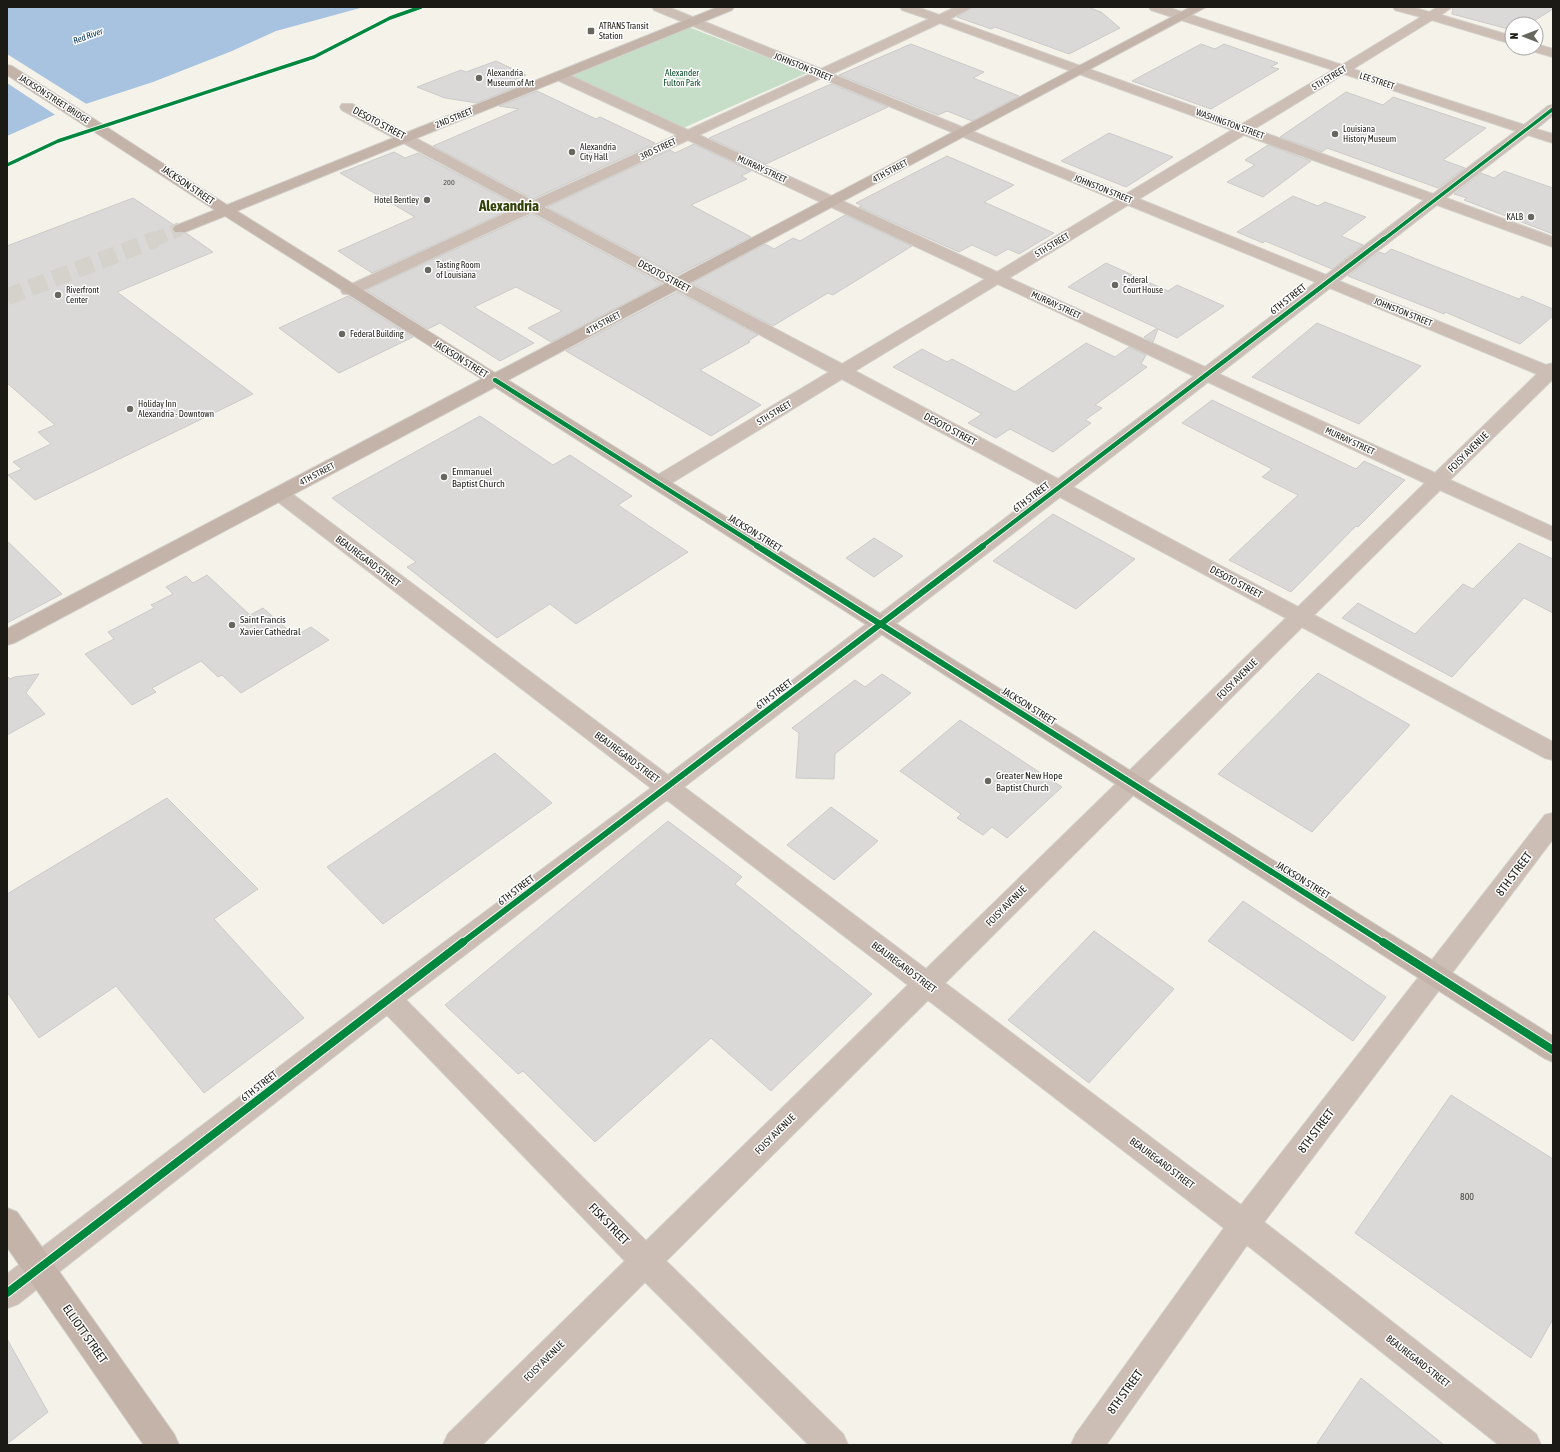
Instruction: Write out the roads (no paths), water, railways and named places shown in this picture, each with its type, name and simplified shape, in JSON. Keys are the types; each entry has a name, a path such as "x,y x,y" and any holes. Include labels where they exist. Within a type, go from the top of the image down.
{"main road":[{"name":"2ND STREET","path":"180,229 728,7"},
{"name":"4TH STREET","path":"7,638 1200,7"},
{"name":"JACKSON STREET BRIDGE","path":"7,69 120,142"},
{"name":"JACKSON STREET","path":"120,142 349,291 658,483 1553,1050"},
{"name":"ELLIOTT STREET","path":"7,1222 164,1445"}],"street":[{"name":"JOHNSTON STREET","path":"658,7 1328,282 1552,371"},
{"name":"WASHINGTON STREET","path":"906,7 1553,242"},
{"name":"3RD STREET","path":"349,291 966,7"},
{"name":"LEE STREET","path":"1155,7 1553,139"},
{"path":"1399,7 1504,38"},
{"name":"5TH STREET","path":"658,483 1446,7"},
{"name":"MURRAY STREET","path":"560,76 1553,535"},
{"name":"DESOTO STREET","path":"347,107 1553,752"},
{"name":"6TH STREET","path":"7,1293 388,999 881,625 1553,110"},
{"name":"FOISY AVENUE","path":"459,1445 1438,481 1552,371"},
{"name":"BEAUREGARD STREET","path":"280,494 1244,1225 1525,1445"},
{"name":"8TH STREET","path":"1087,1445 1244,1225 1553,822"},
{"name":"FISK STREET","path":"388,999 646,1261 832,1445"}],"water":[{"name":"Red River","path":"7,7 364,7 276,31 232,51 153,82 61,112 7,136"}],"tunnel":[{"path":"153,240 180,229"},
{"path":"7,297 156,239"}],"place":[{"name":"ATRANS Transit Station","path":"591,31"},
{"name":"Alexandria Museum of Art","path":"479,78"},
{"name":"Louisiana History Museum","path":"1335,134"},
{"name":"Alexandria City Hall","path":"572,152"},
{"name":"Hotel Bentley","path":"427,200"},
{"name":"KALB","path":"1531,217"},
{"name":"Tasting Room of Louisiana","path":"428,270"},
{"name":"Federal Court House","path":"1115,285"},
{"name":"Riverfront Center","path":"58,295"},
{"name":"Federal Building","path":"342,334"},
{"name":"Holiday Inn Alexandria - Downtown","path":"130,409"},
{"name":"Emmanuel Baptist Church","path":"444,477"},
{"name":"Saint Francis Xavier Cathedral","path":"232,625"},
{"name":"Greater New Hope Baptist Church","path":"988,781"}],"district":[{"name":"Alexandria","path":"509,205"}],"park label":[{"name":"Alexander Fulton Park","path":"682,78"}]}
